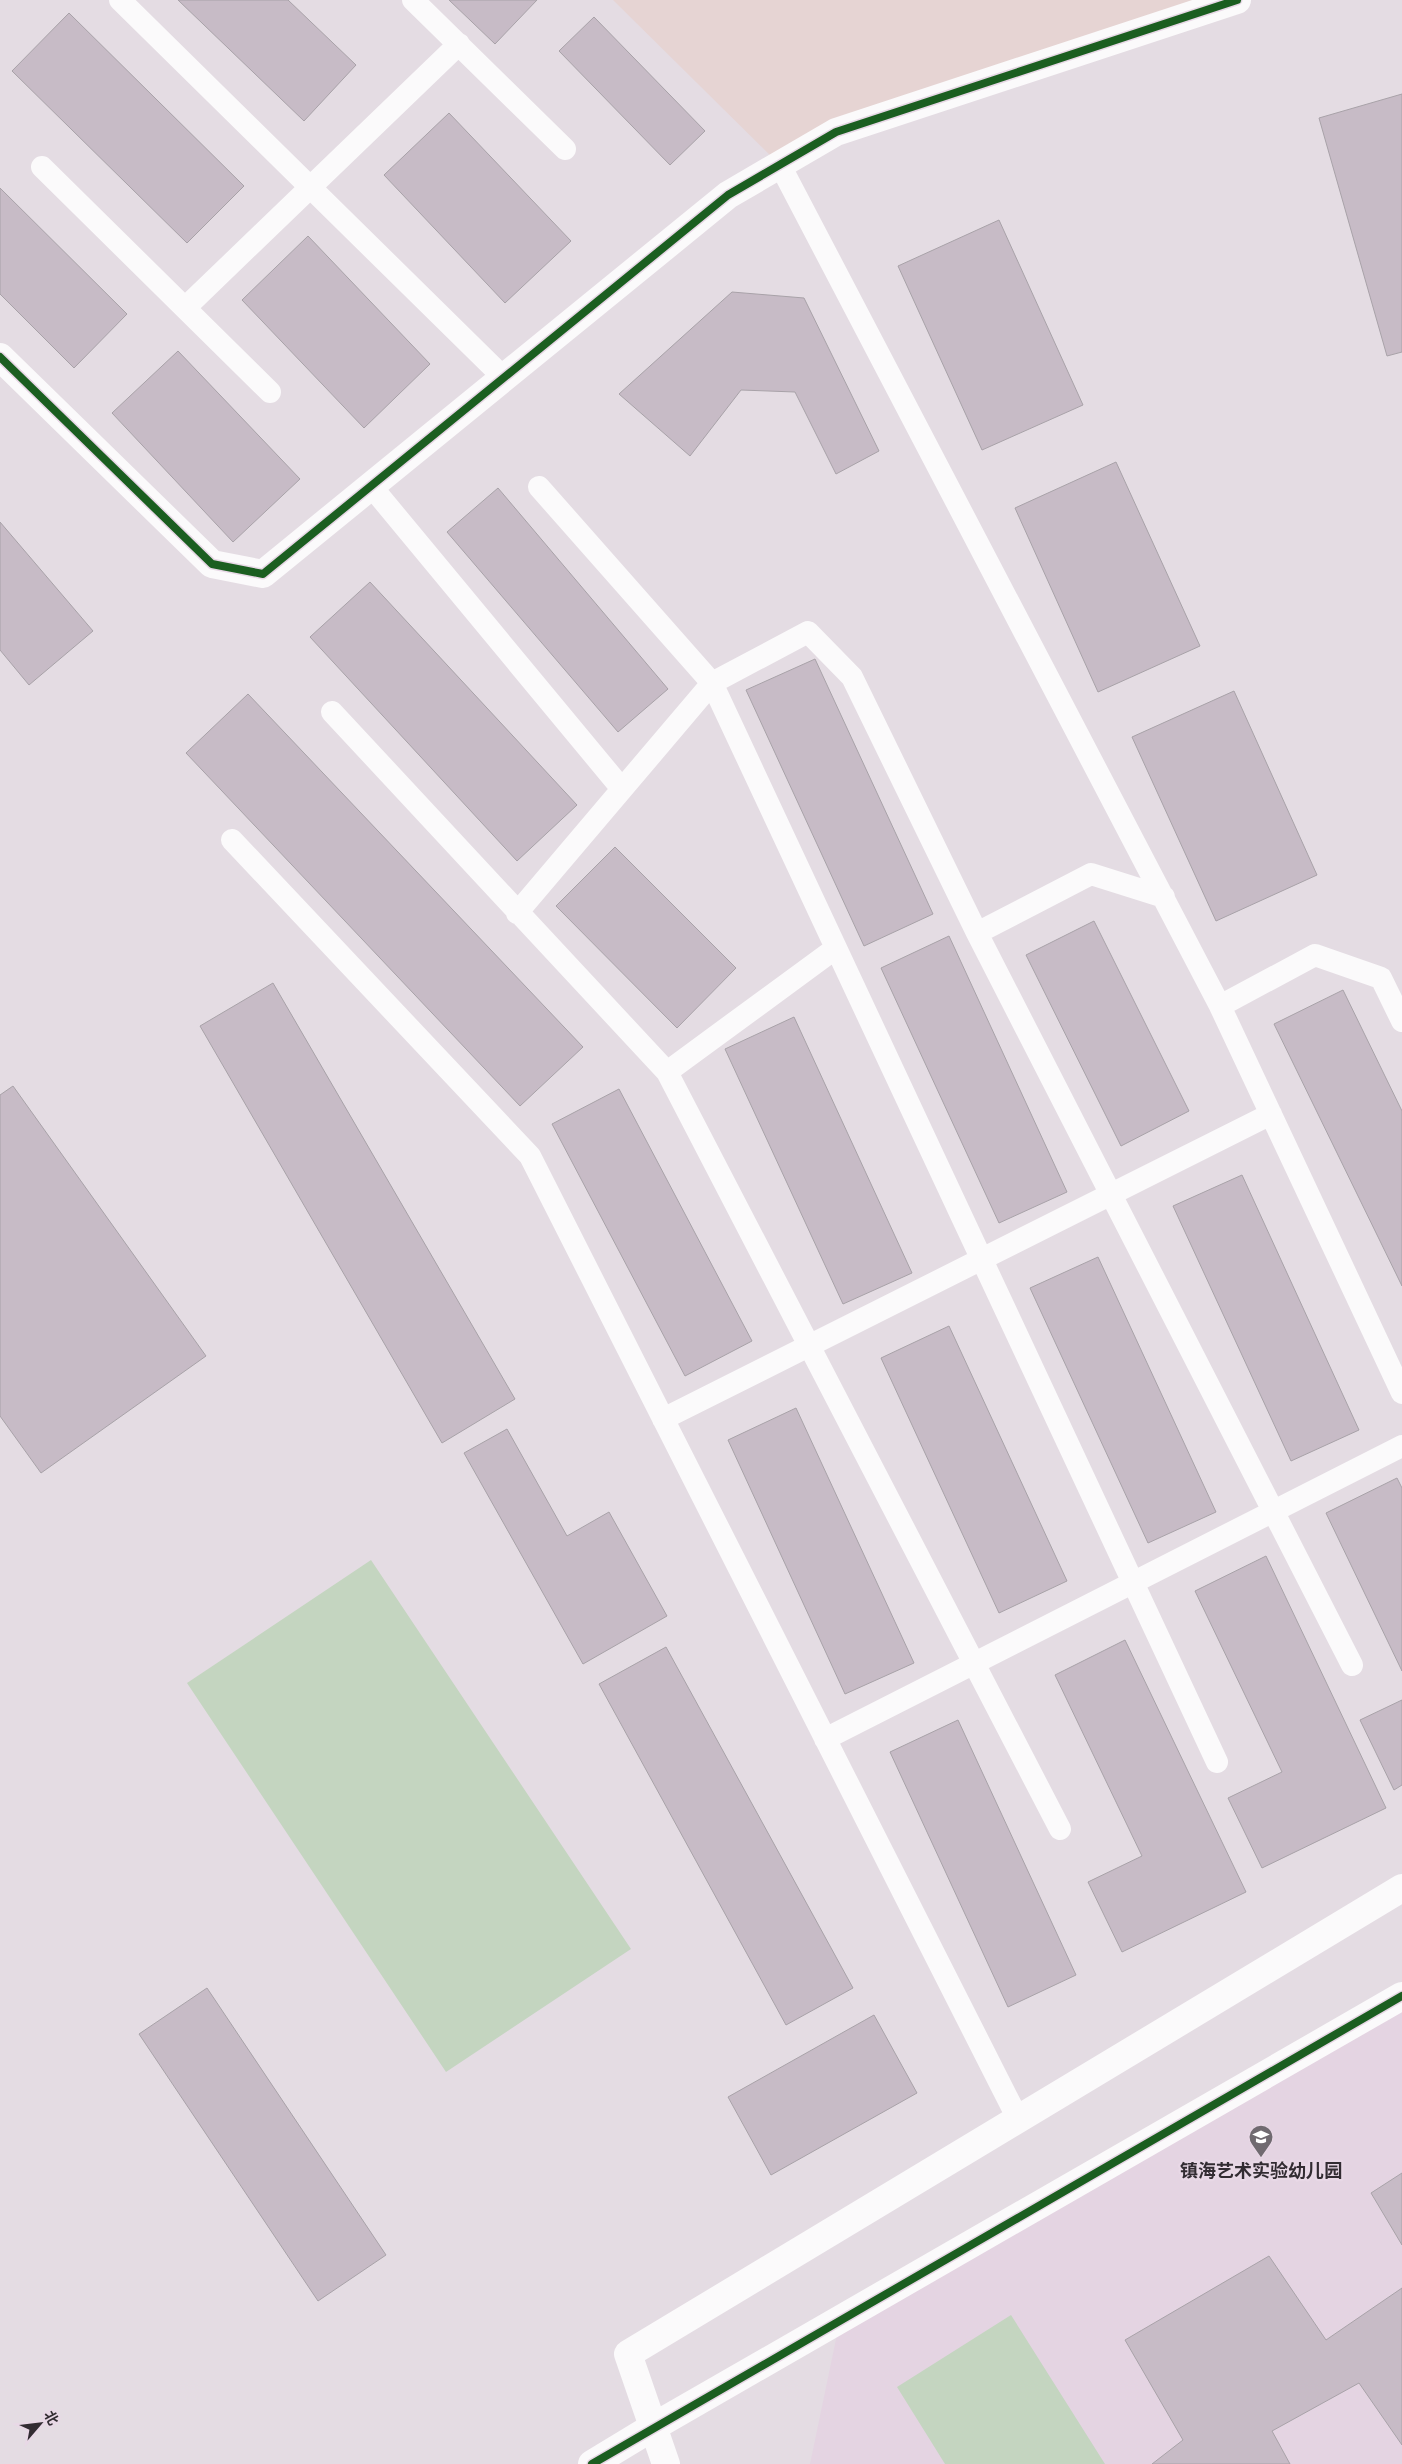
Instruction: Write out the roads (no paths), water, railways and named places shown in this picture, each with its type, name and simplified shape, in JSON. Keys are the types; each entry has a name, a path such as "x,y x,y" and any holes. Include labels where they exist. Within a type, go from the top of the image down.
{"street":[{"path":"0,358 212,564 263,574 728,195 836,132 1237,0"},
{"path":"666,2464 628,2354 1402,1888"},
{"path":"592,2464 653,2427 1402,1996"}],"lane":[{"path":"120,0 504,378"},
{"path":"413,0 566,149"},
{"path":"185,308 459,44"},
{"path":"780,165 1220,1006 1402,1393"},
{"path":"42,167 270,392"},
{"path":"371,486 622,789"},
{"path":"539,487 712,683 1217,1762"},
{"path":"517,913 712,683 808,632 852,677 977,933 1352,1665"},
{"path":"332,712 667,1072 1060,1829"},
{"path":"232,840 530,1156 1018,2119"},
{"path":"977,933 1091,874 1164,897"},
{"path":"667,1072 836,948"},
{"path":"1220,1006 1315,955 1381,978 1402,1021"},
{"path":"663,1419 1271,1114"},
{"path":"825,1739 1402,1446"}],"place":[{"name":"镇海艺术实验幼儿园","path":"1261,2158"}]}
